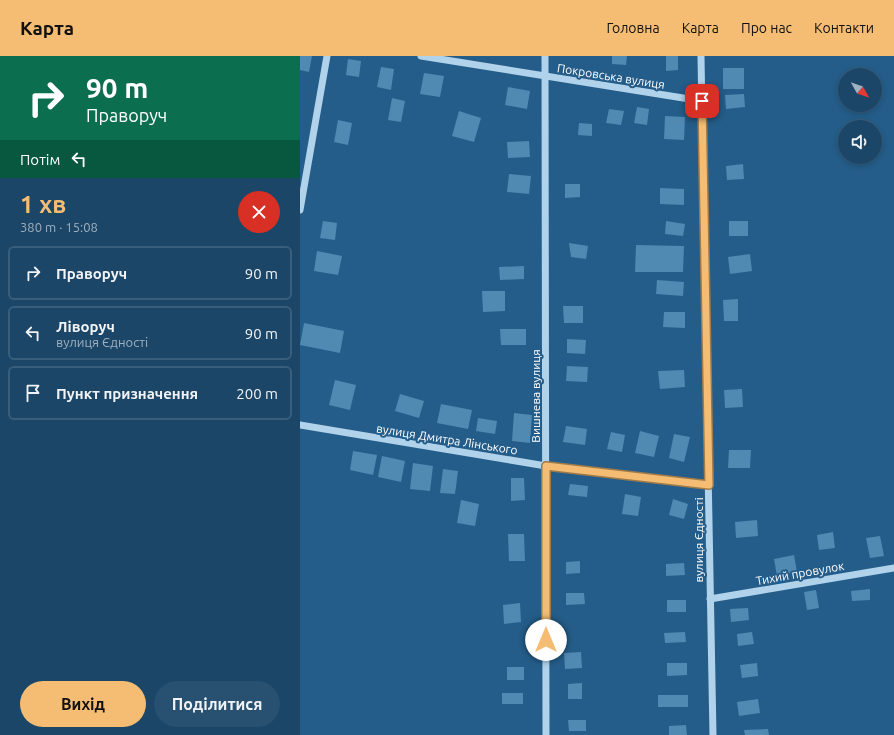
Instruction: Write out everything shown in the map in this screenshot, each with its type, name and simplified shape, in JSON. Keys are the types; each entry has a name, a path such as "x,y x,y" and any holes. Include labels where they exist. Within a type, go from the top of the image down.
{"street":[{"path":"300,210 327,56"},
{"name":"Покровська вулиця","path":"421,56 702,101"},
{"name":"Вишнева вулиця","path":"545,56 546,735"},
{"name":"вулиця Єдності","path":"701,56 710,599 714,735"},
{"name":"вулиця Дмитра Лінського","path":"300,425 546,466 709,485"},
{"name":"Тихий провулок","path":"710,599 894,568"}],"building":[{"path":"300,56 312,56 309,72 300,70"},
{"path":"612,56 627,56 626,65 612,64"},
{"path":"666,56 678,56 678,70 666,71"},
{"path":"348,59 361,61 359,77 346,75"},
{"path":"381,67 394,69 391,90 377,87"},
{"path":"723,68 744,68 744,89 723,89"},
{"path":"424,73 444,76 440,97 420,94"},
{"path":"508,87 530,91 527,109 505,105"},
{"path":"744,94 745,107 726,109 725,95"},
{"path":"392,98 405,101 401,122 388,120"},
{"path":"637,107 649,109 647,125 634,123"},
{"path":"609,109 624,111 621,125 606,123"},
{"path":"459,111 481,118 474,142 452,136"},
{"path":"665,116 685,117 684,140 664,139"},
{"path":"338,120 352,123 348,145 334,142"},
{"path":"579,123 592,124 592,136 578,135"},
{"path":"529,141 530,157 508,158 507,142"},
{"path":"743,164 744,179 727,180 726,166"},
{"path":"509,174 531,176 529,194 507,192"},
{"path":"565,184 580,184 580,197 565,198"},
{"path":"660,188 684,189 684,205 660,204"},
{"path":"323,221 337,223 335,240 320,238"},
{"path":"666,221 685,224 683,236 665,234"},
{"path":"729,221 748,221 748,236 729,236"},
{"path":"569,243 588,246 586,259 571,257"},
{"path":"636,245 684,246 683,272 635,272"},
{"path":"317,251 342,256 338,275 314,271"},
{"path":"750,254 752,271 730,274 728,257"},
{"path":"524,266 524,279 500,280 499,267"},
{"path":"657,280 684,282 683,296 656,294"},
{"path":"482,291 505,291 505,311 483,312"},
{"path":"738,299 738,321 724,321 723,300"},
{"path":"563,306 583,306 583,323 564,323"},
{"path":"664,312 685,312 685,328 663,327"},
{"path":"304,323 344,331 340,353 300,345"},
{"path":"500,329 526,329 526,345 501,345"},
{"path":"567,339 586,340 585,354 567,353"},
{"path":"567,366 588,367 587,382 566,381"},
{"path":"684,370 685,387 660,389 658,371"},
{"path":"335,380 356,385 350,410 329,405"},
{"path":"742,389 743,407 725,408 724,390"},
{"path":"400,394 424,401 419,418 395,411"},
{"path":"441,404 472,410 468,429 437,423"},
{"path":"514,413 532,415 530,443 512,441"},
{"path":"478,418 497,421 495,434 476,431"},
{"path":"566,426 587,429 585,445 563,442"},
{"path":"640,431 659,436 654,457 635,453"},
{"path":"611,432 625,435 622,452 607,449"},
{"path":"674,434 690,437 684,462 669,458"},
{"path":"729,450 751,450 750,468 728,468"},
{"path":"353,451 377,455 373,475 350,470"},
{"path":"382,456 405,461 401,482 378,477"},
{"path":"413,463 433,466 430,491 410,489"},
{"path":"443,469 458,471 455,494 440,493"},
{"path":"511,478 524,478 525,500 511,501"},
{"path":"570,484 588,486 587,497 568,495"},
{"path":"625,494 641,497 638,516 622,514"},
{"path":"673,499 688,504 684,519 669,515"},
{"path":"461,500 479,504 475,526 457,523"},
{"path":"757,520 758,536 736,538 735,522"},
{"path":"833,532 835,548 819,550 817,535"},
{"path":"508,534 524,534 525,561 509,561"},
{"path":"880,536 884,556 870,558 866,538"},
{"path":"794,555 797,572 777,576 774,559"},
{"path":"580,561 580,573 566,574 566,562"},
{"path":"684,563 685,575 666,576 666,564"},
{"path":"870,589 870,600 852,601 851,591"},
{"path":"816,590 819,608 807,610 804,592"},
{"path":"566,593 584,593 585,604 566,605"},
{"path":"667,600 686,600 686,612 667,612"},
{"path":"520,603 521,622 504,624 503,605"},
{"path":"748,608 749,620 731,622 730,609"},
{"path":"685,632 686,642 665,643 664,633"},
{"path":"752,632 754,644 738,646 737,634"},
{"path":"581,652 582,668 565,669 564,653"},
{"path":"667,663 687,663 687,675 667,676"},
{"path":"757,663 758,676 742,678 740,665"},
{"path":"507,667 524,667 524,680 507,680"},
{"path":"582,683 582,699 568,699 568,684"},
{"path":"502,693 523,693 523,704 502,704"},
{"path":"658,695 688,695 688,707 658,707"},
{"path":"758,699 760,713 739,716 737,702"},
{"path":"568,720 586,720 586,731 569,731"},
{"path":"686,725 687,735 669,735 669,726"},
{"path":"768,729 769,735 745,735 744,730"}],"route":[{"path":"546,640 546,466 709,485 702,101"}]}
